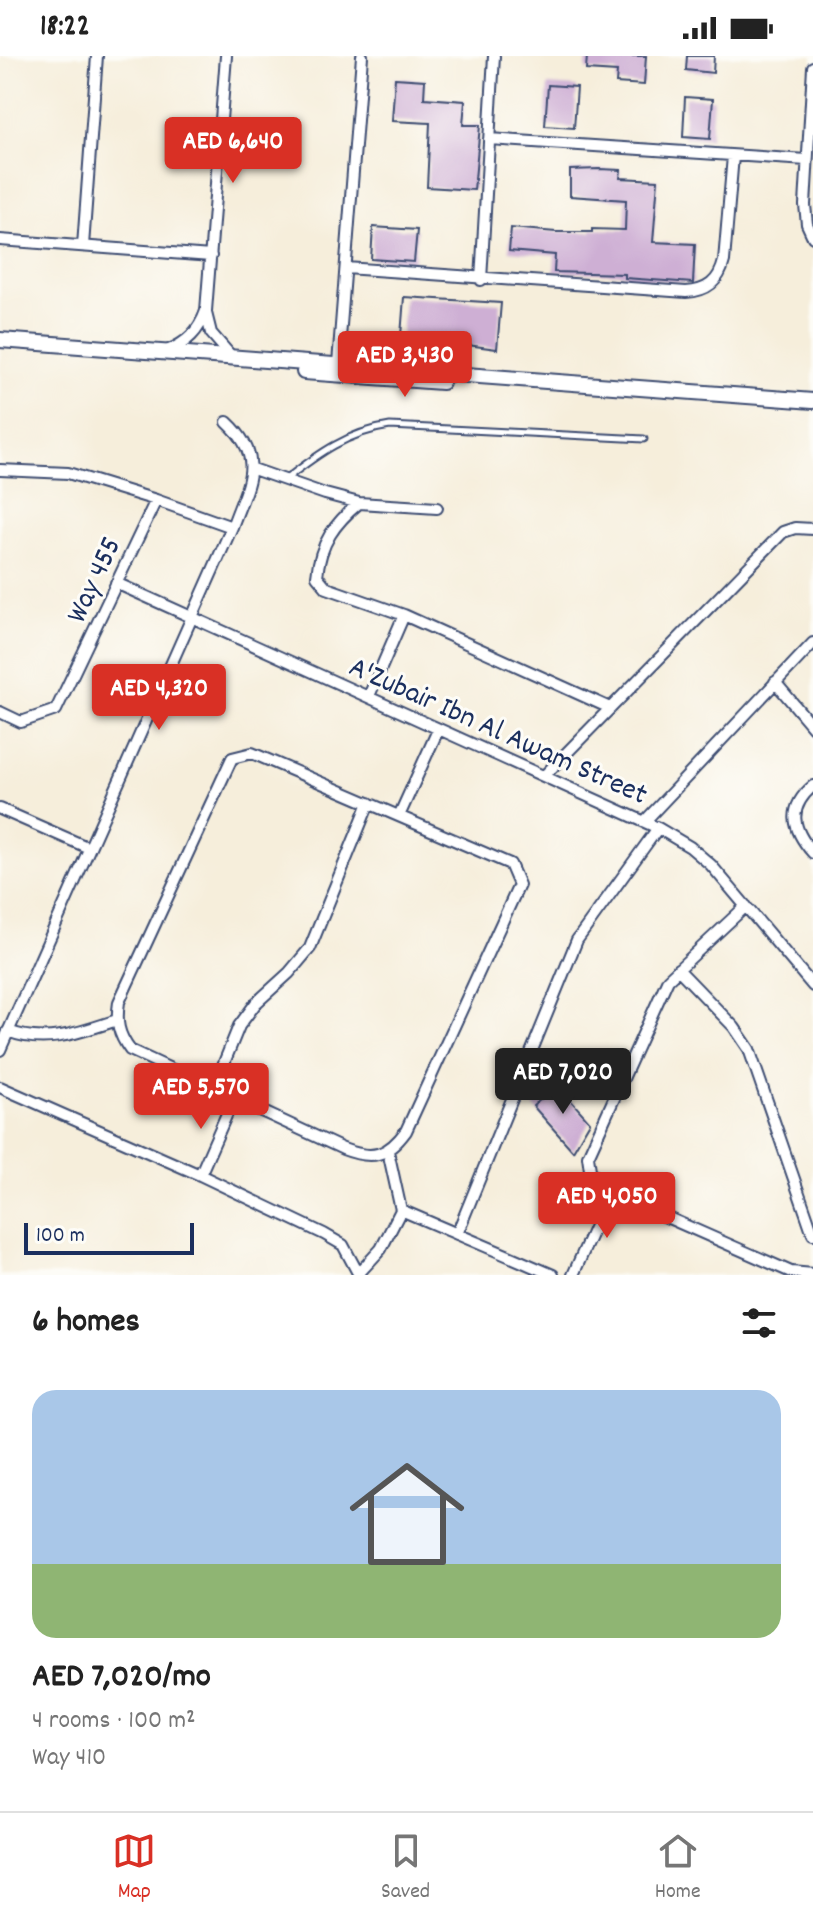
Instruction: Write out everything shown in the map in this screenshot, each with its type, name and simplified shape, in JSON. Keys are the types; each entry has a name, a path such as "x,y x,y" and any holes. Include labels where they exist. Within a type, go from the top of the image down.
{"main road":[{"path":"0,340 813,401"},
{"path":"0,350 813,410"}],"street":[{"path":"83,246 97,56"},
{"path":"160,353 189,339 206,311 226,56"},
{"path":"338,364 362,56"},
{"path":"481,280 494,56"},
{"path":"813,67 805,216 813,237"},
{"path":"489,139 807,160"},
{"path":"346,268 481,280 686,292 703,290 714,283 722,269 733,156"},
{"path":"0,240 211,256"},
{"path":"206,311 211,333 224,351 233,357"},
{"path":"0,1050 232,527 253,469 246,441 227,422"},
{"path":"253,469 359,503 437,508"},
{"path":"0,470 68,473 232,527"},
{"name":"Way 455","path":"0,712 21,722 56,710 156,500"},
{"path":"359,503 336,523 318,561 317,576 327,588 404,615 610,708"},
{"path":"545,775 783,532 795,528 813,529"},
{"name":"A'Zubair Ibn Al Awam Street","path":"116,583 658,828 690,847 711,865 813,986"},
{"path":"369,696 404,615"},
{"path":"645,821 813,643"},
{"path":"775,682 813,727"},
{"path":"399,816 438,730"},
{"path":"252,753 399,816 510,864 519,885 406,1131 395,1147 369,1155 357,1154 233,1100 130,1050 120,1037 117,1020 119,1002 232,758 252,753"},
{"path":"813,786 797,803 795,815 802,840 813,853"},
{"path":"213,1090 239,1026 256,1003 289,973 310,948 369,803"},
{"path":"0,809 89,848"},
{"path":"457,1234 577,940 658,828"},
{"path":"746,906 678,969 661,992 588,1156 590,1170 605,1190 791,1272 813,1274"},
{"path":"678,969 734,1027 749,1049 813,1230"},
{"path":"8,1031 25,1038 45,1039 77,1034 117,1020"},
{"path":"0,1087 200,1175 324,1234 343,1245 359,1274 381,1249 401,1210 388,1151"},
{"path":"200,1175 233,1100"},
{"path":"573,1275 610,1192"},
{"path":"401,1210 553,1275"}],"lane":[{"path":"285,480 340,441 372,428 390,426 644,439"}],"building":[{"path":"587,56 646,56 644,85 616,83 617,72 586,70"},
{"path":"687,56 714,56 713,73 686,70"},
{"path":"395,78 425,80 424,98 465,101 463,125 480,125 474,190 427,187 430,123 392,121"},
{"path":"548,85 577,87 574,128 545,126"},
{"path":"685,97 713,99 710,139 683,137"},
{"path":"570,170 621,170 620,178 658,180 653,242 695,244 693,283 625,278 625,274 554,272 555,255 509,251 511,228 556,232 625,230 626,200 570,196"},
{"path":"373,227 417,230 414,262 371,259"},
{"path":"404,297 501,303 497,349 401,336"},
{"path":"557,1085 590,1122 573,1151 533,1106"}]}
